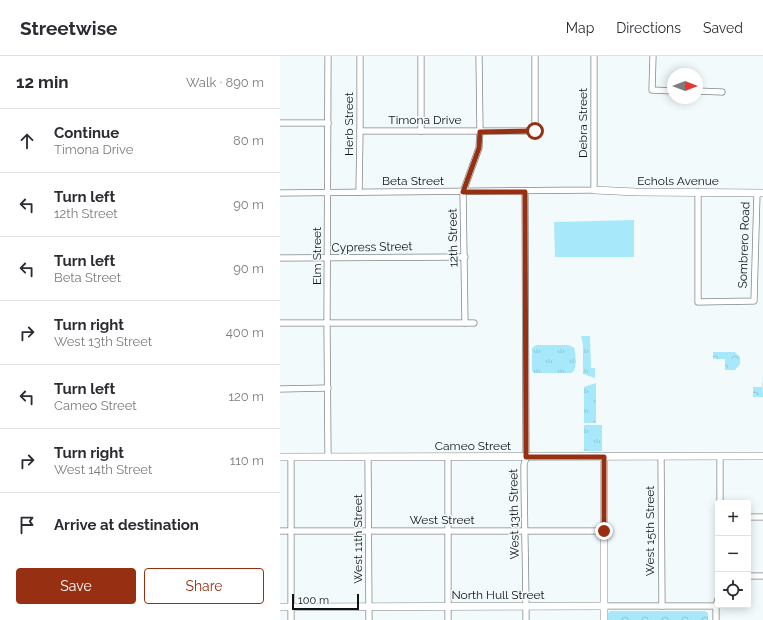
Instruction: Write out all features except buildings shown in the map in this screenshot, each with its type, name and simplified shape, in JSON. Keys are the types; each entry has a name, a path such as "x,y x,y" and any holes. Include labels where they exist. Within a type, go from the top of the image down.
{"street":[{"name":"Elm Street","path":"328,56 328,457"},
{"name":"Herb Street","path":"359,192 360,56"},
{"path":"420,131 421,56"},
{"name":"12th Street","path":"465,323 463,192 479,148 479,56"},
{"name":"Timona Drive","path":"360,131 535,131 534,56"},
{"name":"Debra Street","path":"594,56 594,190"},
{"path":"653,56 652,90 667,91"},
{"path":"703,91 722,92"},
{"path":"280,123 328,123"},
{"name":"Beta Street","path":"280,192 525,192 594,190"},
{"name":"Echols Avenue","path":"594,190 636,192 760,193"},
{"name":"West 13th Street","path":"525,192 526,457 524,465 524,530 526,620"},
{"name":"Sombrero Road","path":"698,192 698,302 754,301 760,193"},
{"name":"Cypress Street","path":"280,258 465,257"},
{"path":"280,323 474,323"},
{"path":"280,389 328,388"},
{"path":"720,456 720,500"},
{"name":"Cameo Street","path":"280,457 763,456"},
{"path":"291,457 291,620"},
{"name":"West 11th Street","path":"368,457 369,620"},
{"path":"448,457 448,620"},
{"path":"604,457 604,620"},
{"name":"West 15th Street","path":"661,457 662,606"},
{"path":"751,517 763,517"},
{"name":"West Street","path":"280,531 604,531"},
{"path":"751,576 763,576"},
{"name":"North Hull Street","path":"280,607 715,606"},
{"path":"716,608 716,620"}],"green space":[{"path":"634,220 634,257 555,257 554,222"},
{"path":"581,336 590,336 591,368 595,368 595,378 583,374 583,345"},
{"path":"536,345 568,345 574,348 574,371 571,373 534,373 532,371 532,348"},
{"path":"713,352 735,352 740,357 740,364 735,370 725,370 725,359 713,359"},
{"path":"762,374 763,397 753,397 753,387 762,387"},
{"path":"596,383 596,423 584,423 584,387"},
{"path":"584,425 602,425 602,451 584,451"},
{"path":"610,611 705,611 708,613 708,620 607,620 607,614"}],"route":[{"path":"535,131 480,132 479,148 463,192 525,192 526,457 604,457 604,531"}]}
